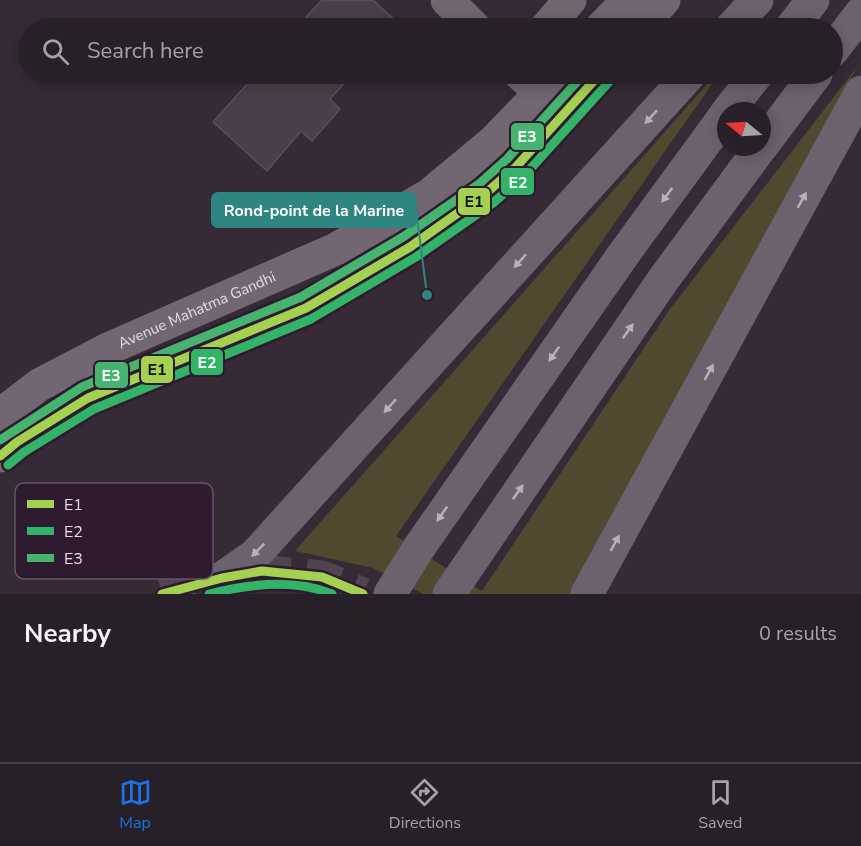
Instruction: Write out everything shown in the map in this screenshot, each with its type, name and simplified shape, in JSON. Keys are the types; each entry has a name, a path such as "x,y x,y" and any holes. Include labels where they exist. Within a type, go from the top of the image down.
{"highway":[{"path":"740,18 757,0"},
{"path":"799,18 813,0"},
{"path":"843,37 861,13"},
{"path":"222,578 255,555 681,84"},
{"path":"735,102 749,84"},
{"path":"771,135 809,84"},
{"path":"587,594 861,92"},
{"path":"390,594 418,549 622,255 717,127"},
{"path":"455,584 663,280 755,156"}],"main road":[{"path":"611,18 628,0"},
{"path":"648,18 664,0"},
{"name":"Avenue Mahatma Gandhi","path":"0,415 39,385 110,348 336,249 429,195 493,142 537,84"},
{"name":"Avenue Mahatma Gandhi","path":"363,274 398,239 501,158 526,133 535,120 540,84"},
{"name":"Avenue Mahatma Gandhi","path":"0,456 16,442 88,398 306,308 418,241 486,193 515,168 591,84"},
{"name":"Avenue Mahatma Gandhi","path":"174,361 175,348 182,337 195,328 303,285 336,249"}],"street":[{"path":"447,0 465,18"},
{"path":"555,18 570,0"}],"shaded area":[{"path":"857,67 572,594 423,594 373,568 295,551 707,84 712,84 396,536 482,591 670,309"}],"building":[{"path":"322,0 373,0 393,18 305,18"},
{"path":"247,84 344,84 330,99 340,109 312,141 301,131 267,171 213,122"}],"tunnel":[{"path":"162,594 222,578 262,571 322,577 363,594"}],"transit line":[{"name":"E3","path":"0,440 82,387 301,297 403,237 479,184 507,159 575,84"},
{"name":"E1","path":"0,456 17,442 88,398 306,308 410,247 486,193 515,168 591,84"},
{"name":"E2","path":"8,465 24,452 94,409 311,319 416,257 493,203 523,177 607,84"},
{"name":"E1","path":"162,594 222,578 262,571 322,577 363,594"},
{"name":"E2","path":"209,594 270,584 302,586 332,594"}],"place":[{"name":"Rond-point de la Marine","path":"427,295"}]}
